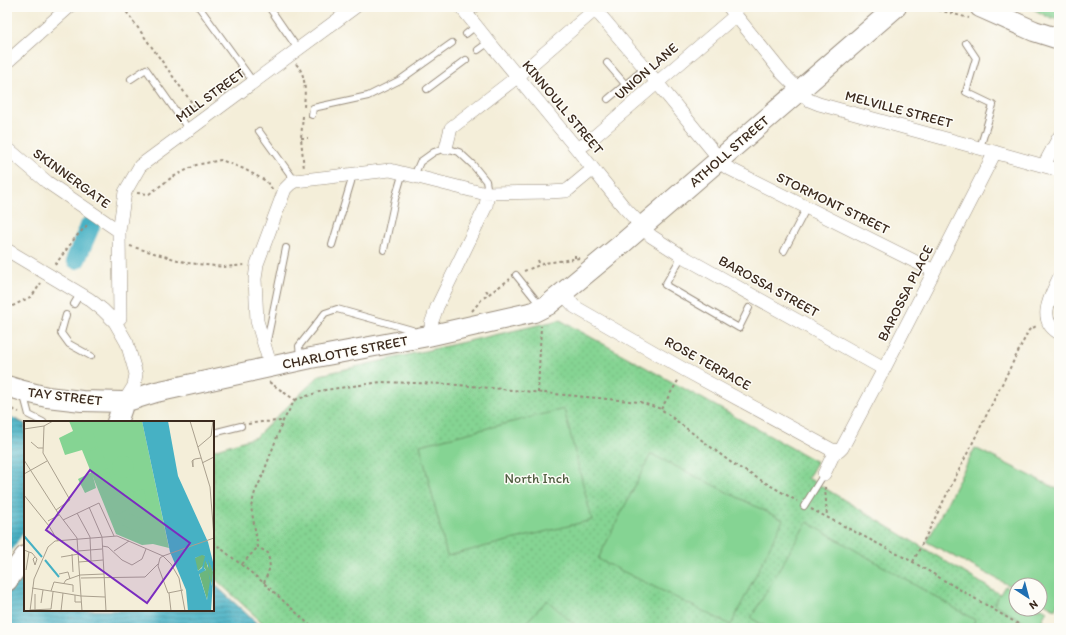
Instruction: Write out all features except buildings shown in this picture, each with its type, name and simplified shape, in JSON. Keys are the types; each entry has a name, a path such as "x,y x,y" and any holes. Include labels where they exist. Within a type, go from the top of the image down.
{"main road":[{"name":"ATHOLL STREET","path":"562,293 720,160 896,7"},
{"path":"986,8 1034,31 1059,39"},
{"name":"CHARLOTTE STREET","path":"124,402 156,392 301,361 418,333 534,312 562,293"},
{"name":"TAY STREET","path":"15,388 47,397 82,401 124,402"},
{"path":"117,421 124,402"},
{"path":"7,581 24,557"}],"street":[{"path":"7,62 69,7"},
{"name":"MILL STREET","path":"115,322 120,318 119,237 125,192 140,166 355,7"},
{"path":"446,148 451,128 517,77 596,9"},
{"name":"STORMONT STREET","path":"596,9 726,167 934,271"},
{"name":"KINNOULL STREET","path":"469,10 476,26 622,206 641,227"},
{"name":"MELVILLE STREET","path":"732,11 783,74 809,100 1059,170"},
{"name":"UNION LANE","path":"577,149 588,142 657,83 732,11"},
{"path":"1044,165 1059,136"},
{"name":"SKINNERGATE","path":"7,148 47,182 96,216 119,237"},
{"name":"BAROSSA PLACE","path":"824,474 884,369 995,152"},
{"path":"271,367 257,321 255,279 257,264 280,200 285,189 290,184 301,181 390,170 464,189 488,193 566,191 573,187 593,169"},
{"path":"418,333 431,324 437,307 486,206 488,193"},
{"name":"BAROSSA STREET","path":"641,227 651,236 682,256 884,369"},
{"path":"7,250 47,274 77,299 103,310 115,322 127,342 136,374 134,386 124,402"},
{"path":"1059,278 1047,306 1047,321 1051,327 1059,333"},
{"name":"ROSE TERRACE","path":"562,293 575,307 685,370 838,450"}],"lane":[{"path":"199,7 254,83"},
{"path":"269,7 284,28 293,53"},
{"path":"284,28 290,24"},
{"path":"466,34 476,26"},
{"path":"478,50 489,42"},
{"path":"312,115 313,108 368,96 400,80 452,43"},
{"path":"966,43 976,58 966,92 993,105 980,148"},
{"path":"426,89 466,60"},
{"path":"607,63 625,84"},
{"path":"608,99 645,68"},
{"path":"131,79 146,69 189,130"},
{"path":"259,131 301,181"},
{"path":"384,250 394,199 409,174 420,162 434,152 446,148 459,152 473,164 486,181 488,193"},
{"path":"332,245 352,175"},
{"path":"784,251 807,207"},
{"path":"265,347 286,248"},
{"path":"682,256 665,285 739,328 749,308"},
{"path":"516,275 542,308"},
{"path":"301,361 299,346 325,313 337,309 418,333"},
{"path":"66,315 62,333 69,344 91,356"},
{"path":"15,388 29,415 42,421"},
{"path":"214,433 240,426"},
{"path":"804,506 824,474"}],"path":[{"path":"123,7 203,120"},
{"path":"293,53 302,70 305,89 301,138 301,181"},
{"path":"301,138 308,138"},
{"path":"125,192 149,194 171,178 196,165 221,160 244,169 266,181 280,200"},
{"path":"7,309 32,296 75,238 96,216"},
{"path":"119,237 188,263 224,267 257,264"},
{"path":"575,253 575,258"},
{"path":"556,256 557,261"},
{"path":"468,314 504,282 516,275 540,265 575,258 603,259"},
{"path":"538,260 540,265"},
{"path":"502,278 504,282"},
{"path":"486,290 489,294"},
{"path":"538,393 542,308"},
{"path":"913,562 1029,330 1047,321"},
{"path":"661,409 685,370"},
{"path":"252,371 295,400"},
{"path":"258,547 252,507 255,492 283,421 295,400 325,390 381,382 448,384 640,402 661,409 733,464 804,506 913,562 1025,628"},
{"path":"7,407 29,415"},
{"path":"240,426 261,422 283,421"},
{"path":"824,474 827,518"},
{"path":"214,543 242,564 313,628"},
{"path":"242,564 258,547"},
{"path":"258,547 268,553 270,567 264,583"}],"green space":[{"path":"1030,7 1059,7 1059,18 1051,19"},
{"name":"North Inch","path":"560,320 817,462 808,478 1008,599 1008,617 1037,617 1055,628 268,628 214,578 214,450 256,437 320,375"},
{"path":"564,409 592,520 447,556 420,445"},
{"path":"975,448 1059,490 1059,600 1055,609 1048,605 1048,577 1008,577 1008,585 927,542"},
{"path":"651,454 783,520 731,625 598,559"},
{"path":"807,522 975,620 971,628 768,628 751,618"},
{"path":"1005,586 1008,588 1008,612 994,604"},
{"path":"547,600 578,628 521,628"},
{"path":"1016,617 1043,617 1037,628 1034,628"}],"water":[{"path":"7,415 24,424 24,611 214,611 214,584 262,628 7,628"}],"pier":[{"path":"24,532 24,565 7,589 7,557"}],"waterway":[{"path":"76,259 90,226"}]}
